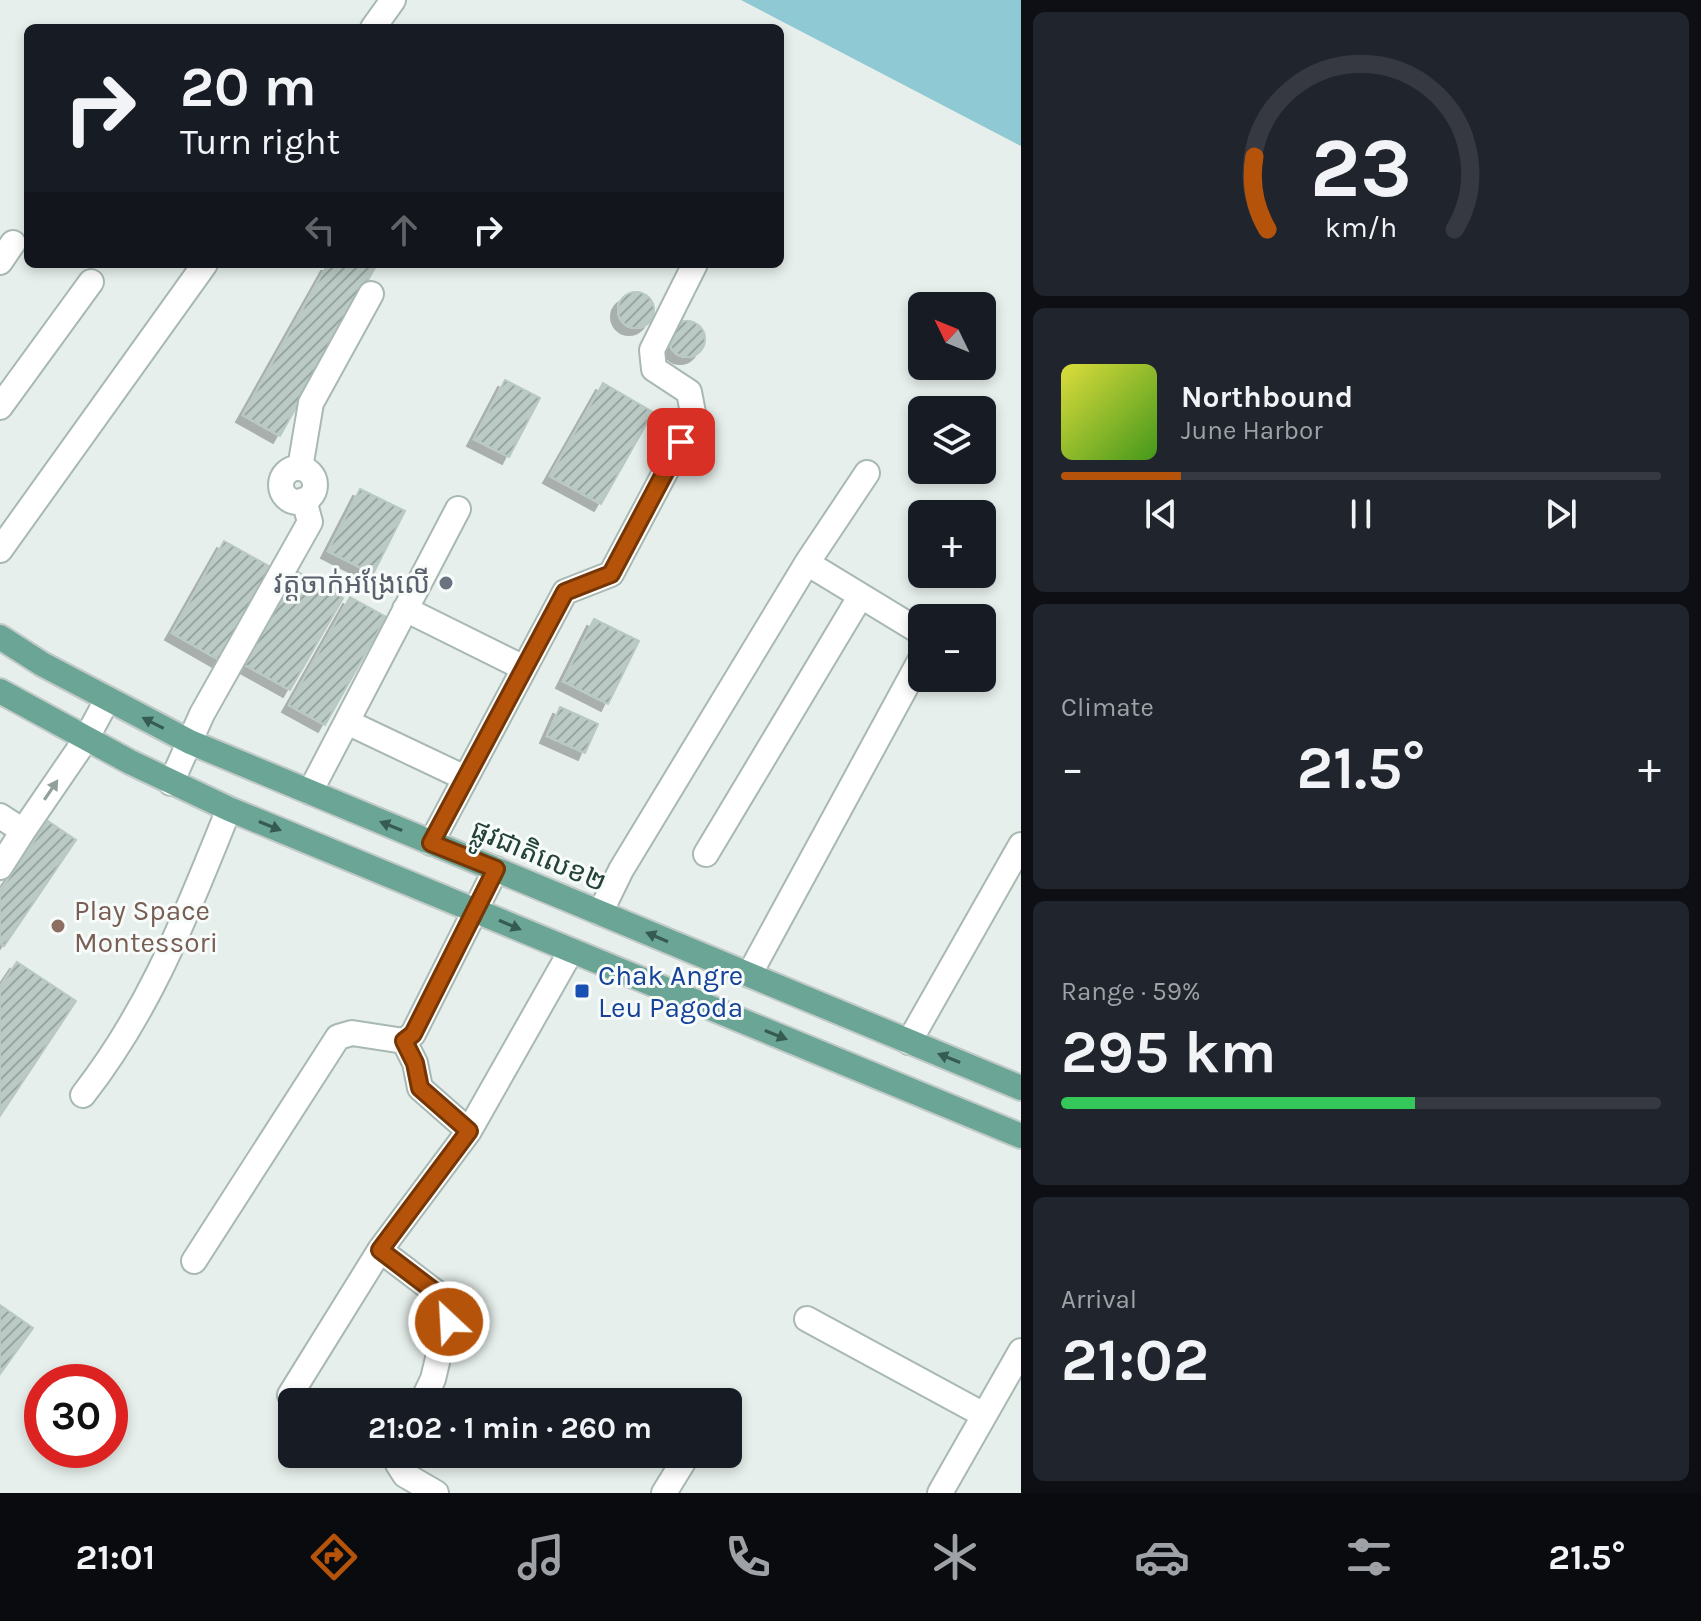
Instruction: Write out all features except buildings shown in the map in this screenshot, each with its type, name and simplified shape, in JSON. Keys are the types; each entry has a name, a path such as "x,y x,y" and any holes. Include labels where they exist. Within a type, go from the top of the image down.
{"main road":[{"name":"ផ្លូវជាតិលេខ២","path":"0,637 107,700 190,742 1021,1088"},
{"path":"0,691 171,783 229,809 1021,1136"}],"street":[{"path":"376,24 393,0"},
{"path":"0,550 202,268"},
{"path":"431,843 565,592 611,574 694,418 689,392 654,369 652,350 693,268"},
{"path":"0,407 91,282"},
{"path":"171,783 202,714 310,522 304,500 296,502 282,491 284,475 300,468 311,403 371,294"},
{"path":"600,913 621,870 807,563 867,473"},
{"path":"310,792 458,509"},
{"path":"807,563 908,625"},
{"path":"706,854 860,597"},
{"path":"405,609 524,668"},
{"path":"749,975 908,683"},
{"path":"0,867 86,739 107,700"},
{"path":"347,722 465,778"},
{"path":"83,1095 127,1034 155,986 229,809"},
{"path":"0,816 23,831"},
{"path":"909,1042 1021,845"},
{"path":"194,1261 338,1037 352,1033 404,1041 413,1034 496,869"},
{"path":"294,1388 380,1250 469,1131 571,951"},
{"path":"404,1041 415,1063 420,1088 469,1131"},
{"path":"380,1250 451,1304 429,1388"},
{"path":"807,1319 984,1415"},
{"path":"940,1493 1021,1351"},
{"path":"401,1468 405,1475 436,1493"},
{"path":"664,1493 679,1468"}],"water":[{"path":"741,0 1021,0 1021,146"}],"place":[{"name":"វត្តចាក់អង្រែលើ","path":"446,583"},
{"name":"Play Space Montessori","path":"58,926"},
{"name":"Chak Angre Leu Pagoda","path":"582,991"}],"route":[{"path":"449,1322 451,1304 380,1250 469,1131 420,1088 415,1063 404,1041 413,1034 496,869 431,843 565,592 611,574 681,442"}]}
